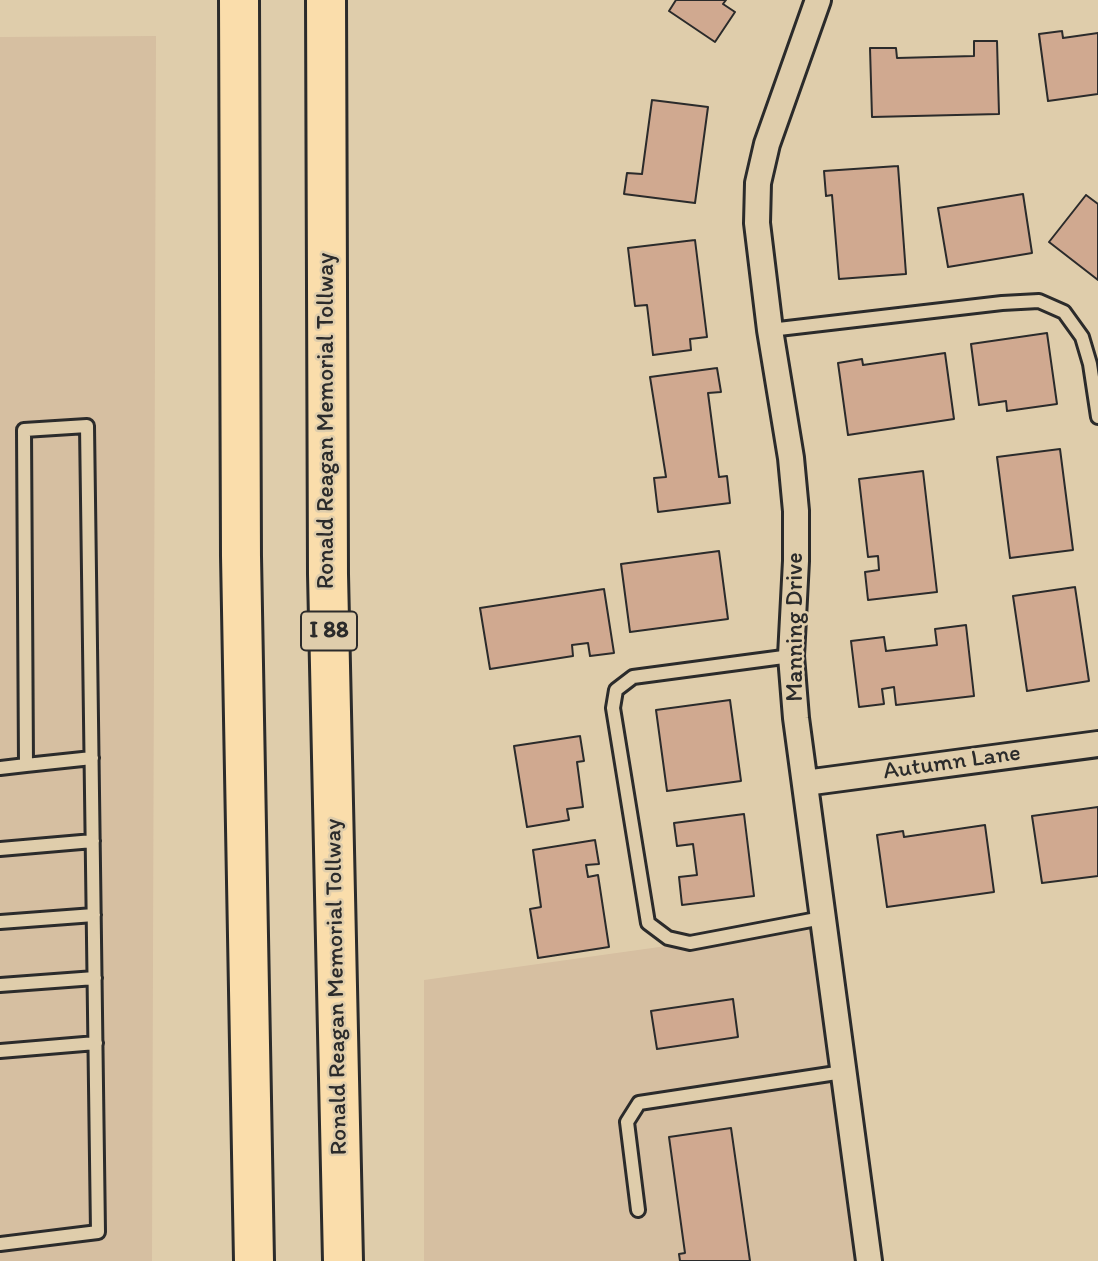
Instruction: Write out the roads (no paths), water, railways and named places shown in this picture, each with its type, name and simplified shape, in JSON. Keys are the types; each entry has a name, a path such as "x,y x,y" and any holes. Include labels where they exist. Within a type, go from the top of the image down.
{"highway":[{"path":"239,0 241,556 254,1261"},
{"name":"Ronald Reagan Memorial Tollway","path":"326,0 328,574 343,1261"}],"street":[{"name":"Manning Drive","path":"818,0 779,106 758,183 757,223 769,330 791,458 796,511 791,656 822,918 869,1261"},
{"name":"Autumn Lane","path":"805,783 1098,744"}],"lane":[{"path":"769,330 1039,301 1064,312 1082,337 1090,364 1098,418"},
{"path":"0,1244 98,1232 87,426 24,430 26,765"},
{"path":"791,656 634,677 616,690 613,708 648,923 668,938 690,943 822,918"},
{"path":"0,768 92,758"},
{"path":"0,849 93,841"},
{"path":"0,922 94,915"},
{"path":"0,985 95,978"},
{"path":"0,1051 96,1043"},
{"path":"638,1210 627,1122 639,1103 843,1072"}]}
